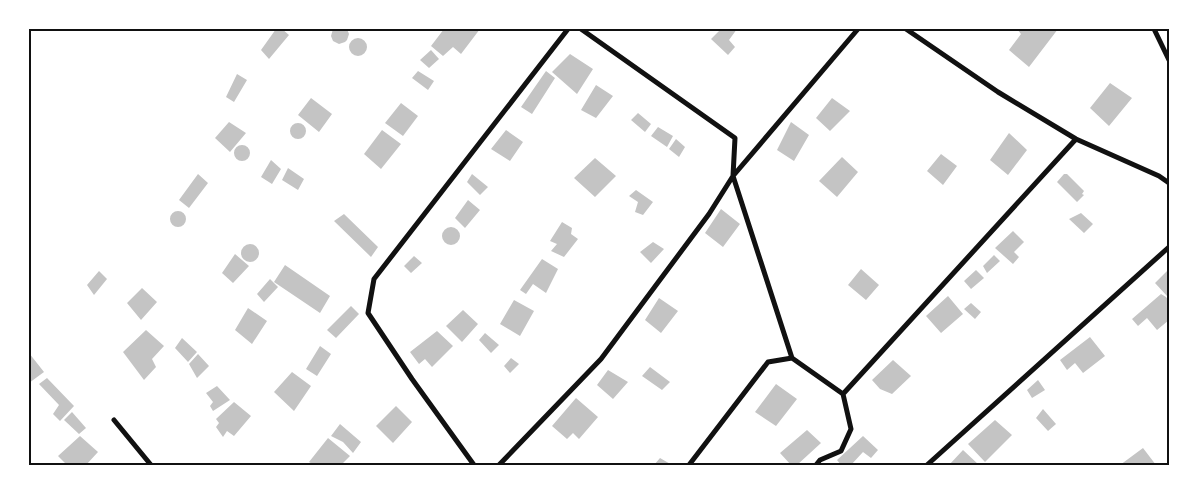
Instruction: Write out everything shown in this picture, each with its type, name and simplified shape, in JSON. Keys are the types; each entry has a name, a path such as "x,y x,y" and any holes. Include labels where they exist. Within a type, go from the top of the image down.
{"street":[{"path":"474,465 412,379 368,313 374,279 568,29"},
{"path":"581,29 735,138 733,176 792,358 843,394 851,429 841,451 820,460 816,465"},
{"path":"499,465 601,359 709,214 733,176 858,29"},
{"path":"906,29 998,92 1076,139 1158,176 1169,183"},
{"path":"1154,29 1169,60"},
{"path":"843,394 1076,139"},
{"path":"927,465 1169,247"},
{"path":"689,465 768,362 792,358"},
{"path":"114,420 151,465"}],"building":[{"path":"276,29 282,29 289,35 269,59 261,50"},
{"path":"333,29 347,29 349,34 347,40 339,44 333,41 331,36"},
{"path":"444,29 480,29 461,54 453,47 443,56 431,46"},
{"path":"721,29 737,29 729,40 735,47 728,55 711,39"},
{"path":"1017,29 1058,29 1029,67 1009,50 1021,34"},
{"path":"358,38 366,43 367,47 362,55 358,56 350,51 349,47 354,39"},
{"path":"431,50 439,59 429,68 420,60"},
{"path":"570,54 593,69 577,94 552,72"},
{"path":"418,71 434,81 428,90 412,78"},
{"path":"546,71 555,78 532,114 521,107"},
{"path":"237,74 247,80 234,102 226,97"},
{"path":"1110,83 1132,98 1109,126 1090,108"},
{"path":"596,85 613,96 596,118 581,110"},
{"path":"311,98 332,114 319,132 298,115"},
{"path":"832,98 850,111 830,131 816,118"},
{"path":"401,103 418,116 403,136 385,123"},
{"path":"638,113 651,124 645,132 631,120"},
{"path":"229,122 246,133 230,152 215,138"},
{"path":"791,122 809,135 794,161 777,150"},
{"path":"295,123 301,123 306,128 304,137 295,139 290,134 290,128"},
{"path":"658,127 673,136 667,147 651,136"},
{"path":"382,130 401,144 381,169 364,154"},
{"path":"506,130 523,142 510,161 491,149"},
{"path":"1009,133 1027,150 1008,175 990,160"},
{"path":"676,139 685,147 679,157 669,149"},
{"path":"239,145 245,145 250,150 248,159 239,161 234,156 234,150"},
{"path":"941,154 957,166 943,185 927,171"},
{"path":"842,157 858,172 837,197 819,181"},
{"path":"595,158 616,176 595,197 574,178"},
{"path":"271,160 281,169 272,184 261,177"},
{"path":"288,168 304,179 298,190 282,180"},
{"path":"198,174 208,183 189,208 179,200"},
{"path":"472,174 488,187 480,195 467,182"},
{"path":"1064,174 1067,174 1084,191 1082,194 1084,195 1077,202 1057,182"},
{"path":"636,190 653,202 643,215 635,212 638,202 629,196"},
{"path":"468,200 480,210 465,228 455,218"},
{"path":"721,209 740,224 723,247 705,233"},
{"path":"175,211 181,211 186,216 184,225 175,227 170,222 170,216"},
{"path":"1081,213 1093,224 1084,233 1069,219"},
{"path":"344,214 378,247 371,257 334,221"},
{"path":"562,222 572,228 571,234 578,239 564,257 551,251 557,244 550,241"},
{"path":"451,227 459,232 460,236 455,244 451,245 443,240 442,236 447,228"},
{"path":"1013,231 1024,242 1014,252 1019,257 1013,264 995,248"},
{"path":"653,242 664,249 651,263 640,252"},
{"path":"250,244 256,247 259,253 256,259 250,262 244,259 241,253 244,247"},
{"path":"235,254 249,266 233,283 222,273"},
{"path":"994,255 1000,261 987,273 983,266"},
{"path":"414,256 422,263 411,273 404,266"},
{"path":"542,259 558,269 546,293 533,284 526,294 520,290"},
{"path":"285,265 330,296 320,313 274,282"},
{"path":"861,269 879,285 866,300 848,285"},
{"path":"1169,269 1169,295 1167,296 1155,283"},
{"path":"976,270 984,278 971,289 964,281"},
{"path":"99,271 107,279 94,295 87,285"},
{"path":"270,279 278,287 264,302 257,294"},
{"path":"142,288 157,302 141,320 127,303"},
{"path":"1161,294 1169,301 1169,320 1157,330 1147,318 1138,326 1132,319"},
{"path":"948,296 963,314 941,333 926,316"},
{"path":"659,298 678,311 661,333 645,320"},
{"path":"514,300 534,311 520,336 500,324"},
{"path":"971,303 981,312 975,319 964,309"},
{"path":"351,306 359,314 336,338 327,330"},
{"path":"248,308 267,321 252,344 235,330"},
{"path":"463,310 478,324 462,342 446,326"},
{"path":"146,330 164,346 152,359 156,367 144,380 123,352"},
{"path":"437,331 453,346 432,367 425,359 419,364 410,352"},
{"path":"485,333 499,345 491,353 479,340"},
{"path":"1090,337 1105,356 1083,373 1075,363 1067,370 1060,360"},
{"path":"182,338 197,352 188,362 175,348"},
{"path":"320,346 331,354 317,376 306,369"},
{"path":"29,353 44,372 29,383"},
{"path":"198,354 209,366 197,378 189,364"},
{"path":"511,358 519,364 510,373 504,366"},
{"path":"893,360 911,376 892,394 880,389 872,380"},
{"path":"650,367 670,382 662,390 642,376"},
{"path":"608,370 628,382 613,399 597,385"},
{"path":"292,372 311,386 294,411 274,392"},
{"path":"47,378 74,406 60,421 53,414 59,405 39,384"},
{"path":"1038,380 1045,390 1032,398 1027,390"},
{"path":"776,384 797,399 776,426 755,412"},
{"path":"217,386 230,400 213,411 210,406 213,402 206,393"},
{"path":"576,398 598,417 579,439 573,433 567,439 552,426"},
{"path":"234,402 251,416 234,436 227,431 223,437 216,427 219,423 216,419"},
{"path":"396,406 412,422 393,443 376,426"},
{"path":"1043,409 1056,424 1048,431 1036,418"},
{"path":"72,412 86,428 79,434 64,420"},
{"path":"995,420 1012,435 985,462 968,444"},
{"path":"340,424 361,442 353,453 343,442 331,436"},
{"path":"807,430 821,443 797,465 791,465 780,453"},
{"path":"80,436 98,452 86,465 67,465 58,456"},
{"path":"863,436 878,450 871,458 863,452 851,465 841,465 837,460"},
{"path":"328,438 350,456 341,465 314,465 309,462"},
{"path":"1143,448 1156,465 1120,465"},
{"path":"963,450 979,465 949,465"},
{"path":"660,458 672,465 654,465"}]}
